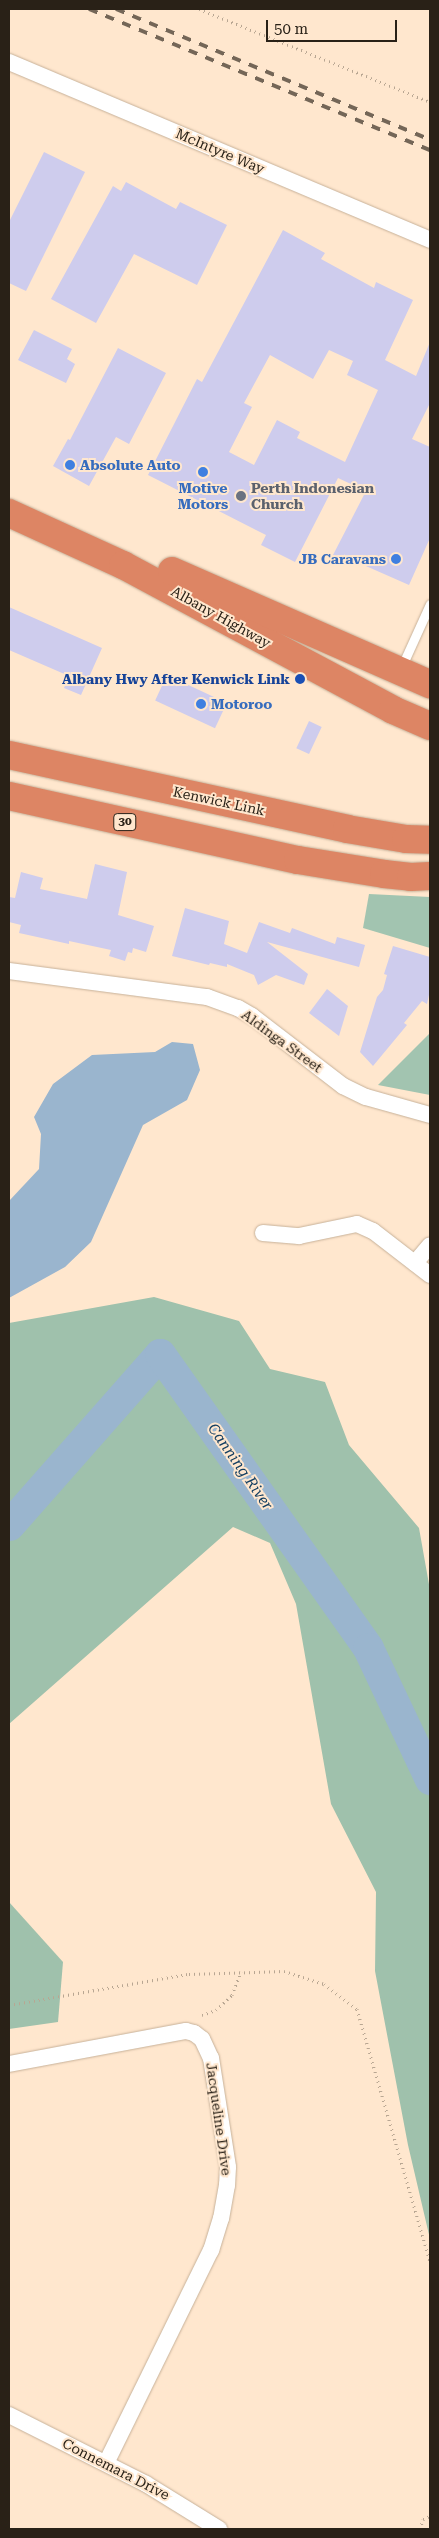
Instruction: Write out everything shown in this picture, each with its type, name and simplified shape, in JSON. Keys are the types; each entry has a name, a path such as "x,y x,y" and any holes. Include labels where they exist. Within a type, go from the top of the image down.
{"highway":[{"name":"Albany Highway","path":"9,497 430,684"},
{"name":"Albany Highway","path":"9,513 123,565 386,706 430,726"},
{"name":"Kenwick Link","path":"9,756 346,829 430,840"},
{"name":"30","path":"9,796 298,860 384,874 411,877 430,876"}],"street":[{"name":"McIntyre Way","path":"9,62 430,240"},
{"name":"Aldinga Street","path":"9,971 207,997 238,1008 252,1016 343,1086 366,1097 430,1115"},
{"path":"263,1233 299,1236 357,1224 373,1231 430,1275"},
{"path":"416,1263 430,1245"},
{"name":"Jacqueline Drive","path":"9,2064 186,2031 194,2033 202,2040 210,2058 228,2167 221,2218 211,2250 106,2463"},
{"name":"Connemara Drive","path":"9,2415 172,2498 219,2529"}],"lane":[{"path":"400,671 430,604"},
{"path":"421,624 430,629"}],"path":[{"path":"199,9 430,102"},
{"path":"9,2005 189,1974 284,1971 324,1984 357,2010 430,2262"},
{"path":"202,2015 216,2010 232,1995 241,1972"},
{"path":"420,2529 423,2519 430,2516"}],"green space":[{"path":"369,894 430,897 430,948 363,928"},
{"path":"430,1033 430,1095 378,1085"},
{"path":"154,1297 239,1321 270,1369 325,1382 349,1445 419,1528 430,1590 430,2239 408,2145 375,1971 376,1892 331,1804 296,1604 270,1543 233,1527 9,1724 9,1323"},
{"path":"9,1902 63,1962 58,2022 9,2029"}],"water":[{"path":"172,1042 193,1044 200,1070 187,1100 143,1125 91,1242 65,1267 9,1298 9,1201 39,1169 41,1134 34,1117 53,1084 92,1055 155,1052"}],"building":[{"path":"44,152 85,172 26,291 9,283 9,222"},
{"path":"126,182 176,209 180,202 227,225 197,285 134,254 96,323 51,299 113,186 121,191"},
{"path":"283,230 325,253 321,259 374,288 376,282 413,300 385,360 416,376 430,342 430,403 412,439 430,447 430,538 409,585 350,559 348,563 333,555 366,491 338,478 295,562 261,545 266,535 148,475 197,379 202,382","holes":["329,350 353,361 347,375 378,390 345,462 297,438 300,432 277,420 254,465 229,452 252,407 244,403 270,355 313,379"]},
{"path":"34,330 72,349 67,359 75,364 66,383 18,360"},
{"path":"118,348 166,373 129,444 116,437 89,486 53,466 68,439 70,440"},
{"path":"9,607 102,648 81,695 64,688 69,676 9,650"},
{"path":"167,675 227,703 215,728 155,700"},
{"path":"309,721 322,727 309,754 296,748"},
{"path":"95,864 127,872 118,915 154,926 146,952 133,948 132,953 128,952 125,961 109,956 111,950 69,941 69,944 19,933 21,925 9,922 9,897 15,898 21,872 43,878 40,889 87,899"},
{"path":"185,908 229,921 224,944 247,953 259,922 290,933 292,928 335,944 337,937 365,945 359,967 267,942 308,974 304,985 276,975 258,985 254,975 227,964 227,967 210,963 209,965 172,956"},
{"path":"393,946 430,957 430,990 427,1004 422,1001 404,1023 407,1025 373,1066 360,1052 377,997 383,990 387,975 384,974"},
{"path":"327,989 348,1006 339,1036 309,1013"}],"waterway":[{"name":"Canning River","path":"9,1525 160,1354 368,1648 430,1779"}],"railway":[{"path":"89,9 430,150"},
{"path":"116,9 430,140"}],"place":[{"name":"Absolute Auto","path":"70,465"},
{"name":"Motive Motors","path":"203,472"},
{"name":"Perth Indonesian Church","path":"241,496"},
{"name":"JB Caravans","path":"396,559"},
{"name":"Albany Hwy After Kenwick Link","path":"300,679"},
{"name":"Motoroo","path":"201,704"}]}
